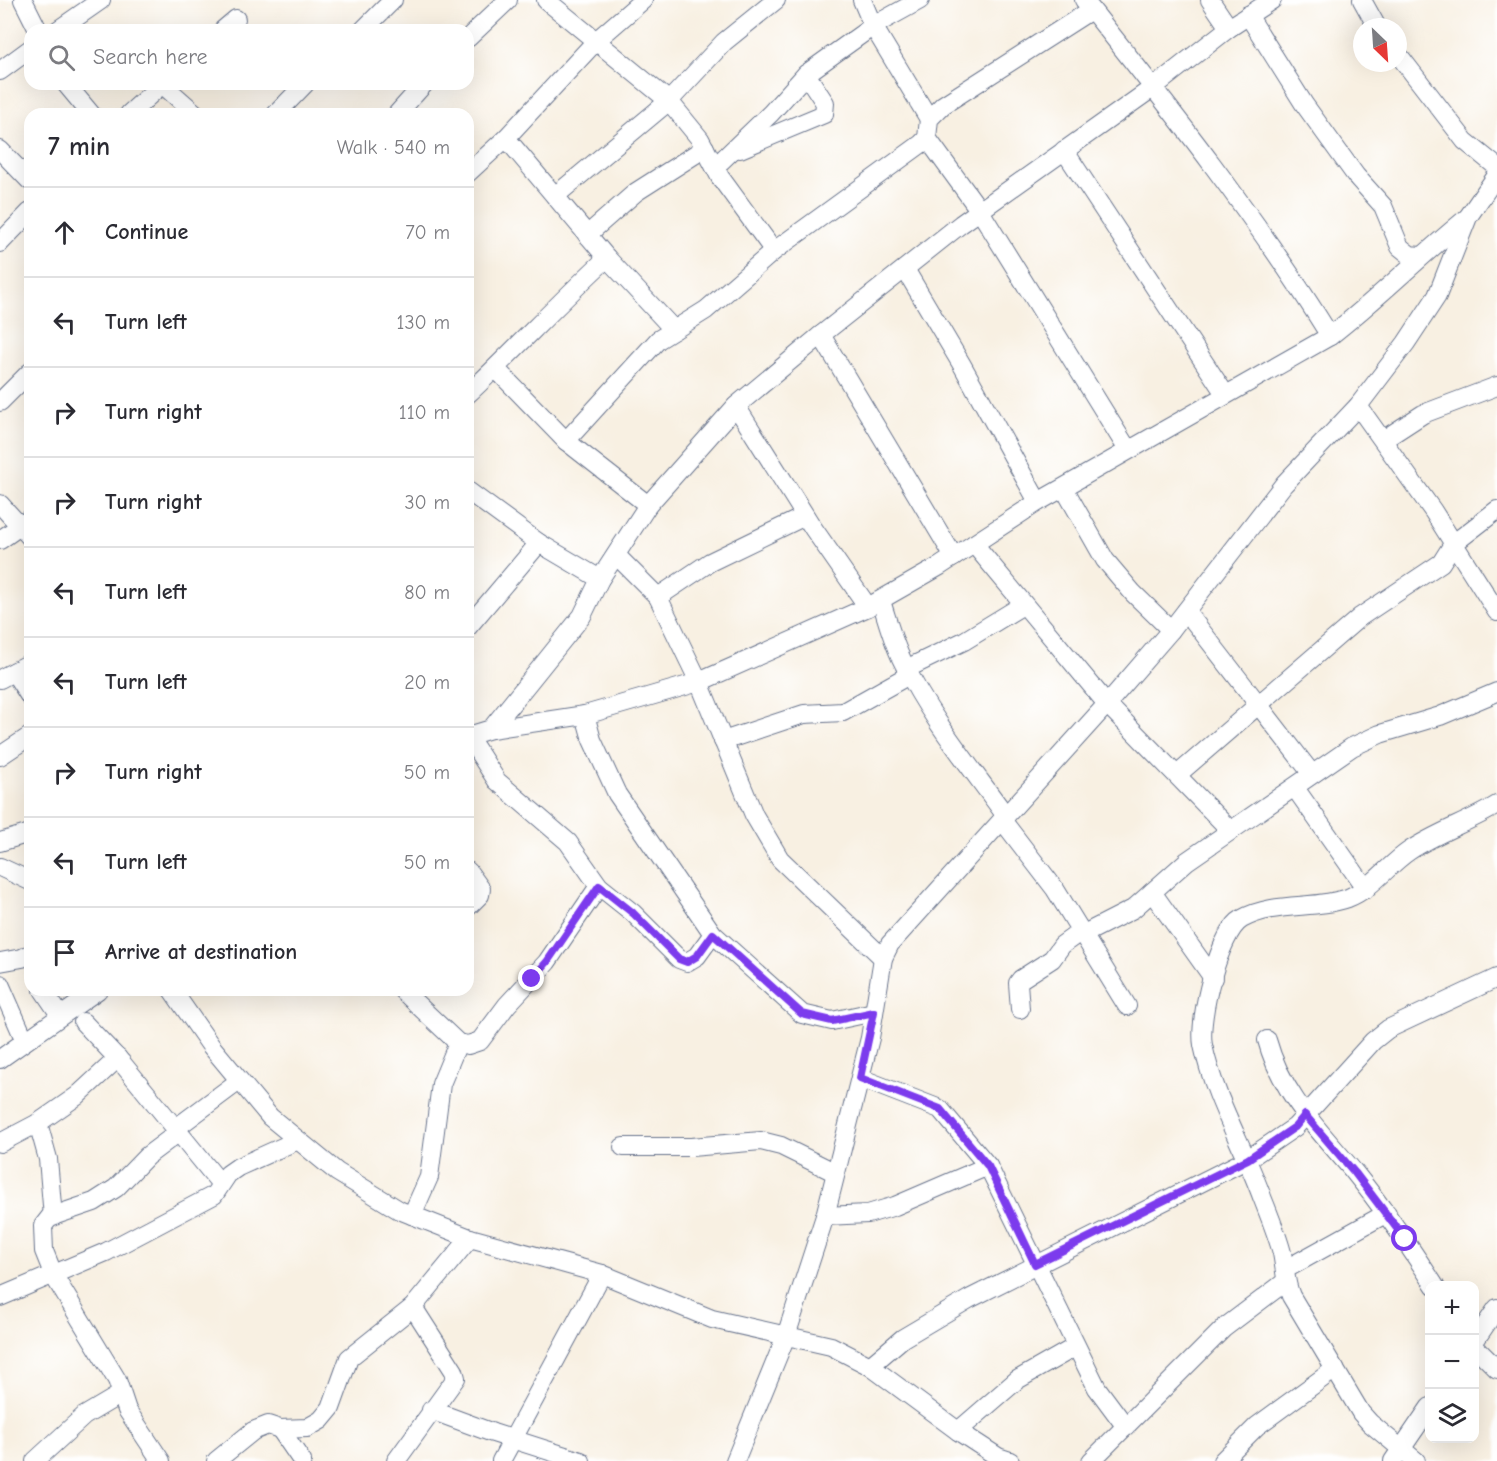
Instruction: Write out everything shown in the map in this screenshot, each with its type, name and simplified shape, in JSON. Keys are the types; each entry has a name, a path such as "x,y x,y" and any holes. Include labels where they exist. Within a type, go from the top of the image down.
{"street":[{"path":"24,0 35,24"},
{"path":"67,24 101,0"},
{"path":"369,24 393,0"},
{"path":"546,0 669,101 705,148 721,161 774,250"},
{"path":"474,167 506,138 597,40 643,0"},
{"path":"555,196 669,101 724,42 776,0"},
{"path":"862,0 873,26 929,119 927,138 980,211 1128,450"},
{"path":"721,161 771,113 806,74 873,26 920,0"},
{"path":"1210,0 1229,28"},
{"path":"491,729 582,616 600,579 648,505 736,406 821,335 980,211 1154,87 1229,28 1272,0"},
{"path":"1362,0 1372,18"},
{"path":"474,31 500,2"},
{"path":"929,119 958,94 1088,5 1154,87 1293,278 1330,336"},
{"path":"1248,15 1304,104 1356,176 1383,206 1400,247 1410,255 1420,256"},
{"path":"0,70 24,53"},
{"path":"1407,66 1465,141 1497,167"},
{"path":"721,161 824,114 825,103 806,74"},
{"path":"71,90 86,108"},
{"path":"136,108 155,90"},
{"path":"169,90 189,108"},
{"path":"282,108 299,90"},
{"path":"402,108 419,90"},
{"path":"506,138 607,258 674,330"},
{"path":"566,441 647,350 706,310 774,250 927,138"},
{"path":"587,235 636,192 705,148"},
{"path":"0,150 24,175"},
{"path":"1064,150 1225,394"},
{"path":"735,1461 786,1336 825,1216 834,1172 860,1078 883,958 890,944 1107,704 1171,630 1284,484 1358,406 1406,343 1437,296 1468,217 1497,175"},
{"path":"474,734 491,729 585,715 699,682 875,604 954,557 1038,502 1330,336 1366,309 1420,256 1468,217"},
{"path":"0,243 24,218"},
{"path":"474,388 541,319 607,258"},
{"path":"905,269 957,356 1038,502"},
{"path":"821,335 954,557"},
{"path":"495,369 566,441 648,505"},
{"path":"0,402 24,378"},
{"path":"1383,440 1423,414 1497,386"},
{"path":"736,406 805,516 875,604 908,672 944,731 1055,890 1127,1006"},
{"path":"1358,406 1453,543 1497,612"},
{"path":"1064,488 1105,560 1132,593 1171,630"},
{"path":"474,495 539,543 600,579"},
{"path":"0,504 24,525"},
{"path":"1177,775 1360,617 1441,563 1453,543 1497,510"},
{"path":"658,597 710,562 805,516"},
{"path":"0,540 24,529"},
{"path":"474,620 539,543"},
{"path":"974,544 1107,704 1230,830"},
{"path":"616,555 658,597 699,682 754,815 780,859 883,958"},
{"path":"723,741 804,714 843,712 1023,605"},
{"path":"1186,611 1312,774"},
{"path":"24,666 7,675 24,691"},
{"path":"1020,1009 1018,983 1052,959 1062,945 1133,909 1176,868 1352,747 1380,734 1440,716 1497,692"},
{"path":"585,715 592,740 617,794 713,934 802,1014 832,1021 874,1012"},
{"path":"0,756 24,740"},
{"path":"474,746 497,781 568,842 599,886 633,913 679,959 687,962 697,956 713,934"},
{"path":"1295,788 1366,889"},
{"path":"1416,1461 1396,1455 1370,1423 1291,1296 1279,1243 1248,1159 1221,1098 1203,1044 1205,1006 1229,930 1241,919 1268,909 1346,898 1366,889 1410,850 1497,805"},
{"path":"0,842 24,835"},
{"path":"0,867 24,878"},
{"path":"474,879 481,889 480,896 474,902"},
{"path":"408,996 458,1043 468,1046 480,1041 507,1005 547,962 599,886"},
{"path":"1152,892 1213,978"},
{"path":"870,1366 903,1338 1035,1264 1248,1159 1295,1127 1373,1041 1388,1029 1497,978"},
{"path":"0,984 25,1041"},
{"path":"47,996 60,1015"},
{"path":"0,1059 89,996"},
{"path":"176,996 239,1081 270,1117 337,1172 412,1215 470,1238 602,1274 712,1319 831,1347 870,1366 958,1431 998,1457 1010,1461"},
{"path":"83,1022 118,1058 220,1183"},
{"path":"1267,1040 1274,1064 1285,1086 1305,1115 1387,1213 1432,1281"},
{"path":"412,1215 429,1177 441,1084 458,1043"},
{"path":"0,1143 38,1123 77,1096 118,1058"},
{"path":"860,1078 940,1109 988,1166 1096,1388 1126,1427"},
{"path":"161,1461 128,1410 111,1370 54,1276 44,1251 43,1226 53,1216 94,1203 116,1188 147,1156 239,1081"},
{"path":"38,1123 48,1159 53,1216"},
{"path":"0,1297 106,1252 214,1195 220,1183 238,1167 298,1140"},
{"path":"623,1147 691,1147 761,1141 781,1146 834,1172"},
{"path":"825,1216 868,1214 895,1206 988,1166"},
{"path":"1091,1461 1224,1328 1285,1275 1387,1213"},
{"path":"216,1461 253,1431 268,1425 280,1429 307,1428 321,1420 331,1408 349,1358 413,1307 470,1238"},
{"path":"501,1461 510,1439 602,1274"},
{"path":"396,1461 456,1378 454,1371 413,1307"},
{"path":"1479,1336 1497,1308"},
{"path":"958,1431 1017,1380 1075,1347"},
{"path":"1479,1349 1497,1369"},
{"path":"1222,1461 1257,1426 1335,1370"},
{"path":"35,1461 84,1416 121,1394"},
{"path":"431,1410 510,1439 580,1461"},
{"path":"1396,1455 1425,1414"},
{"path":"280,1429 302,1461"}],"route":[{"path":"532,979 547,962 599,886 633,913 679,959 687,962 697,956 713,934 802,1014 832,1021 874,1012 860,1078 940,1109 988,1166 1035,1264 1248,1159 1295,1127 1305,1115 1355,1173 1405,1239"}]}
